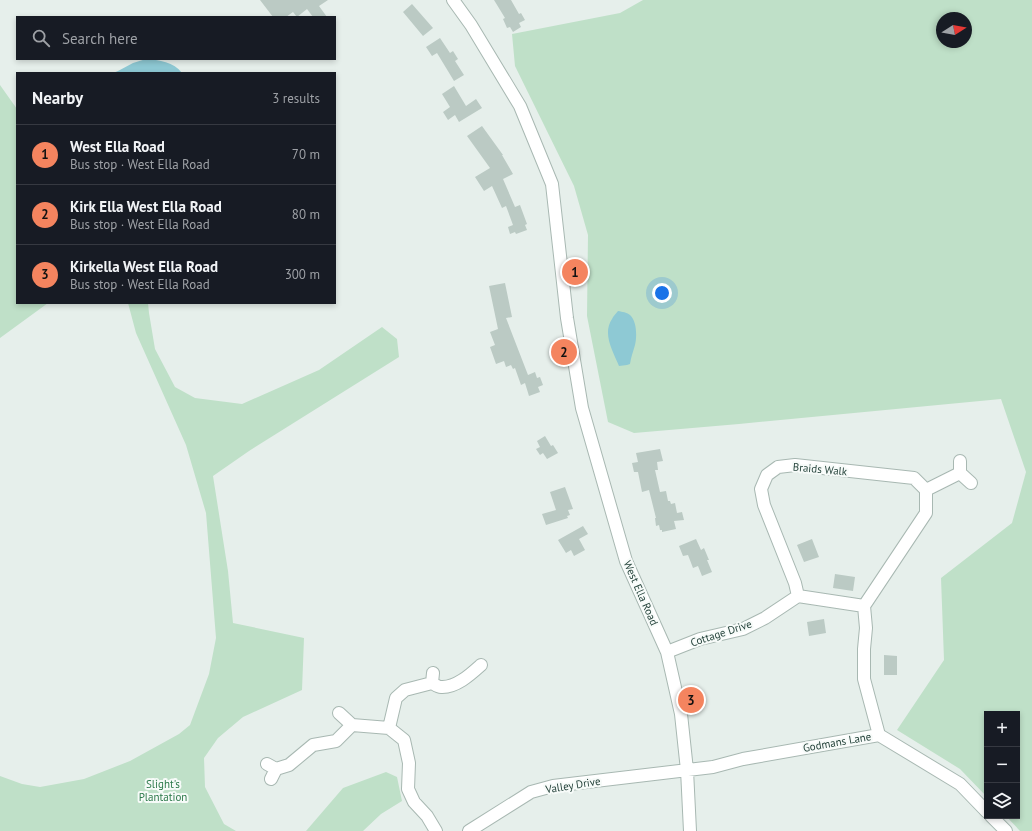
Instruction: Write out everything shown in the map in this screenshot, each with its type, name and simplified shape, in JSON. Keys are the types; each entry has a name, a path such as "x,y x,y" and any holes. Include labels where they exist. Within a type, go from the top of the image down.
{"street":[{"name":"West Ella Road","path":"453,0 471,25 520,106 552,184 567,318 582,408 626,561 667,652 681,714 687,770 690,831"},
{"name":"Braids Walk","path":"798,596 795,583 764,505 761,489 767,474 778,467 795,465 914,478 926,490"},
{"path":"879,735 864,679 866,628 864,606 926,513 926,490 960,467 971,483"},
{"name":"Cottage Drive","path":"667,652 700,639 743,629 765,618 798,596"},
{"path":"798,596 864,606"},
{"path":"389,728 396,698 405,690 435,681 458,683 481,665"},
{"path":"339,713 352,725 389,728 404,740 409,763 408,789 414,802 427,816 436,831"},
{"path":"271,771 289,765 313,745 336,741 352,725"},
{"name":"Godmans Lane","path":"687,770 713,767 743,759 879,735 960,784 984,809"},
{"name":"Valley Drive","path":"469,831 532,792 553,786 687,770"},
{"path":"994,819 1006,831"}],"green space":[{"path":"643,0 1032,0 1032,831 1020,831 1009,819 1020,819 1020,711 984,711 984,794 960,769 897,730 944,660 941,578 1012,523 1026,472 1001,399 634,433 608,422 587,316 588,235 574,186 515,66 512,34 620,13"},
{"path":"0,85 16,108 16,304 47,304 0,338"},
{"name":"Slight's Plantation","path":"128,304 148,304 155,349 175,387 195,398 242,404 319,370 382,327 397,339 399,357 249,451 213,476 228,571 233,623 304,638 302,690 243,717 218,738 204,758 205,787 224,824 236,831 0,831 0,776 22,784 40,787 84,779 130,761 179,734 190,725 209,674 216,638 206,513 186,445 136,333"},
{"path":"386,772 397,777 402,801 381,814 363,831 306,831 343,788"}],"water":[{"path":"143,60 161,61 175,66 181,72 116,72"},
{"path":"618,311 630,315 634,321 636,334 630,364 619,366 608,337 609,325 612,318"}],"building":[{"path":"260,0 328,0 319,6 326,16 312,16 307,9 298,16 296,16 293,12 287,16 272,16"},
{"path":"494,0 511,0 519,14 521,13 525,20 519,23 521,27 513,32 510,27 507,28 503,19 505,18"},
{"path":"412,4 433,28 423,36 403,12"},
{"path":"440,38 450,53 453,51 458,59 455,61 464,75 454,81 437,53 432,56 426,47"},
{"path":"454,86 466,106 476,99 482,108 459,122 455,115 448,120 443,112 450,107 442,94"},
{"path":"482,126 503,155 513,174 503,179 515,207 520,205 527,224 525,225 527,230 516,234 515,232 510,234 508,227 513,225 506,206 502,208 492,186 484,191 475,177 490,168 467,136"},
{"path":"505,283 512,317 506,318 528,375 535,372 537,378 540,377 543,385 538,387 540,392 529,396 525,383 521,385 515,368 513,369 511,365 506,367 504,361 496,364 490,347 495,345 490,332 498,329 489,286"},
{"path":"545,436 551,446 553,445 558,453 547,459 543,453 540,455 536,449 540,447 537,441"},
{"path":"660,449 663,461 657,462 658,470 655,470 660,492 666,491 668,501 670,501 671,504 675,503 677,513 682,512 684,520 674,521 676,529 662,532 659,525 656,526 656,518 649,490 642,492 638,472 634,472 632,463 638,462 636,453"},
{"path":"565,487 573,509 568,510 570,515 567,516 568,518 546,525 542,514 556,510 550,492"},
{"path":"583,526 588,534 579,539 585,550 574,556 571,550 566,553 558,540"},
{"path":"696,539 701,550 704,548 712,572 702,576 698,566 693,568 688,555 683,556 679,546"},
{"path":"812,539 819,557 804,562 797,545"},
{"path":"835,574 855,577 853,591 833,588"},
{"path":"824,619 826,633 809,636 807,622"},
{"path":"884,655 897,656 897,675 884,675"}],"place":[{"name":"West Ella Road","path":"575,272"},
{"name":"Kirk Ella West Ella Road","path":"564,352"},
{"name":"Kirkella West Ella Road","path":"691,700"}]}
